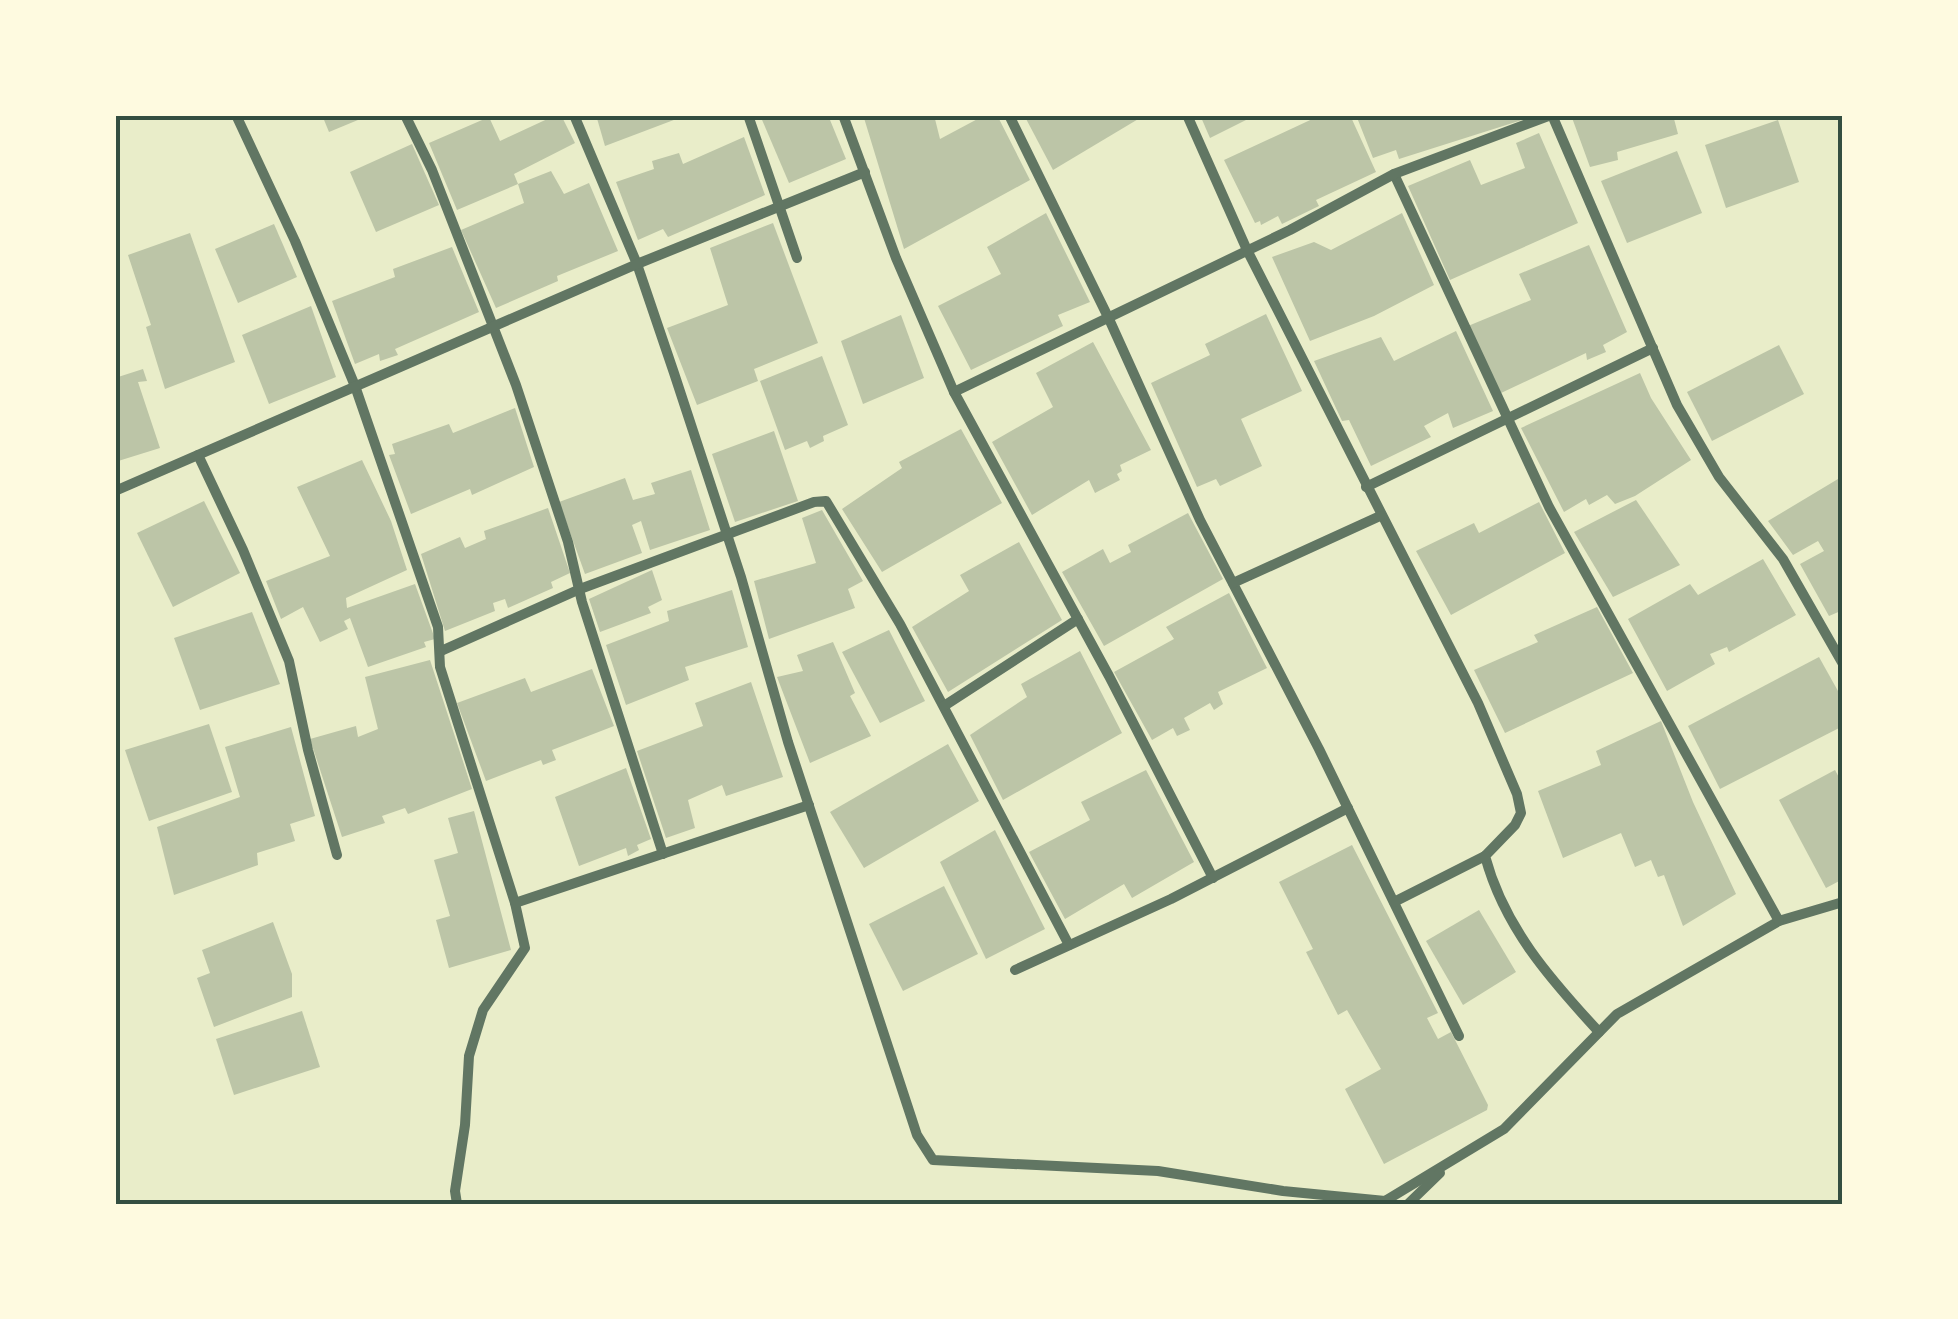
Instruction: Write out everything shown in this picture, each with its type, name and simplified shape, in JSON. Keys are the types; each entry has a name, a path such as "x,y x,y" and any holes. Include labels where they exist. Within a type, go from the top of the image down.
{"street":[{"path":"236,115 295,241 355,386 438,627 440,667 515,903 524,948 483,1010 469,1056 465,1126 454,1191 458,1204"},
{"path":"405,115 432,170 516,385 663,854"},
{"path":"574,115 637,264 728,536 809,805 917,1135 933,1160 1158,1172 1283,1191 1386,1201 1504,1129 1616,1014 1778,921 1843,902"},
{"path":"748,115 797,258"},
{"path":"843,115 896,258 954,392 1213,878"},
{"path":"1008,115 1109,319 1200,520 1348,808 1459,1036"},
{"path":"1187,115 1247,250 1478,702 1521,813 1515,825 1485,856 1394,902"},
{"path":"954,392 1109,319 1394,174 1552,115 1678,405 1718,476 1783,558 1843,664"},
{"path":"115,490 637,264 865,172"},
{"path":"1394,174 1549,506 1622,632 1778,921"},
{"path":"1366,487 1653,348"},
{"path":"198,455 243,550 288,660 337,855"},
{"path":"441,651 580,589 814,502 826,501 900,624 1069,945"},
{"path":"1233,584 1380,516"},
{"path":"944,706 1078,619"},
{"path":"515,903 809,805"},
{"path":"1014,970 1213,878 1348,808"},
{"path":"1485,856 1494,891 1538,965 1599,1032"},
{"path":"1408,1204 1453,1160"}],"building":[{"path":"322,115 370,115 329,132"},
{"path":"561,115 575,143 514,174 518,184 457,210 429,143 489,117 500,141"},
{"path":"596,115 687,115 605,146"},
{"path":"760,115 828,115 846,159 789,183"},
{"path":"934,115 940,139 985,115 997,115 1030,180 904,249 864,118"},
{"path":"1024,115 1145,115 1053,170"},
{"path":"1200,115 1256,115 1210,138"},
{"path":"1321,115 1350,115 1376,172 1316,200 1319,206 1282,224 1278,216 1261,225 1260,221 1255,223 1224,160"},
{"path":"1356,115 1535,116 1399,159 1396,150 1373,158"},
{"path":"1571,115 1673,115 1678,134 1617,152 1618,160 1590,167"},
{"path":"1778,120 1799,182 1726,208 1705,145"},
{"path":"1539,133 1578,223 1450,280 1408,186 1470,160 1481,185 1525,168 1516,143"},
{"path":"744,137 765,195 668,237 663,229 638,240 616,182 654,169 652,161 679,153 683,164"},
{"path":"412,144 439,205 376,232 350,172"},
{"path":"1677,151 1702,213 1627,243 1601,181"},
{"path":"551,171 564,194 589,183 618,251 557,276 558,281 496,308 461,230 524,203 518,184"},
{"path":"1046,213 1090,302 1058,315 1063,326 971,370 938,306 1001,274 987,247"},
{"path":"1402,213 1434,285 1374,316 1310,341 1272,257 1314,242 1331,250"},
{"path":"773,223 818,343 754,369 758,381 697,405 667,328 728,305 710,248"},
{"path":"274,224 297,277 238,303 215,249"},
{"path":"190,233 235,362 165,389 146,327 151,325 128,255"},
{"path":"1589,245 1627,332 1603,345 1606,352 1587,360 1586,353 1501,393 1468,326 1531,300 1519,274"},
{"path":"452,247 479,312 395,349 398,355 380,361 379,354 355,364 332,301 395,277 393,269"},
{"path":"311,306 336,377 269,404 242,335"},
{"path":"1266,314 1302,391 1241,419 1262,466 1220,486 1216,479 1197,487 1151,383 1210,355 1205,344"},
{"path":"901,315 924,378 863,404 841,341"},
{"path":"1456,331 1493,411 1453,428 1448,413 1424,426 1431,437 1371,466 1349,420 1342,421 1314,361 1381,337 1394,361"},
{"path":"1093,342 1151,450 1120,465 1120,480 1095,493 1089,480 1032,515 992,442 1053,407 1036,373"},
{"path":"1779,345 1804,394 1712,441 1687,392"},
{"path":"822,356 848,425 823,436 824,441 810,448 807,441 785,450 760,381"},
{"path":"143,369 147,381 138,382 160,448 115,462 115,378"},
{"path":"1640,373 1651,398 1691,460 1635,496 1615,504 1607,495 1589,505 1586,499 1564,512 1521,428"},
{"path":"515,408 534,467 472,495 470,489 411,514 389,455 395,454 392,444 449,424 453,433"},
{"path":"961,429 1002,503 882,572 842,509 902,468 899,462"},
{"path":"774,431 798,501 735,522 712,454"},
{"path":"362,460 391,521 407,570 346,598 347,608 415,584 435,639 424,642 426,647 368,667 350,618 344,621 348,629 320,642 303,607 281,619 266,581 330,556 297,487"},
{"path":"691,470 710,530 650,550 641,521 632,525 642,553 585,574 559,502 625,478 633,500 655,494 651,483"},
{"path":"1843,476 1843,610 1829,616 1800,564 1824,551 1818,541 1793,555 1768,521"},
{"path":"1636,500 1680,565 1613,597 1574,532"},
{"path":"204,501 240,573 173,607 137,533"},
{"path":"1539,502 1565,553 1451,615 1416,551 1474,523 1479,533"},
{"path":"548,508 570,573 551,582 553,588 508,608 505,599 493,603 495,611 445,631 421,554 460,537 465,548 486,539 484,531"},
{"path":"822,510 863,581 848,589 855,608 769,639 754,581 816,563 802,518"},
{"path":"1188,513 1223,579 1104,646 1062,572 1103,549 1110,563 1131,552 1128,545"},
{"path":"1019,542 1062,620 948,692 912,627 969,591 960,575"},
{"path":"1763,559 1796,615 1729,652 1727,647 1710,654 1715,664 1667,691 1628,619 1690,584 1698,595"},
{"path":"652,570 662,600 648,607 651,613 600,632 589,599"},
{"path":"732,590 748,647 685,667 689,680 626,705 606,645 669,621 667,611"},
{"path":"1229,593 1267,668 1218,692 1223,704 1214,710 1210,703 1184,718 1190,730 1177,736 1173,728 1152,740 1114,672 1174,639 1166,627"},
{"path":"1597,607 1633,673 1505,733 1474,670 1538,642 1534,635"},
{"path":"252,612 280,684 200,710 174,638"},
{"path":"889,630 925,701 880,723 842,652"},
{"path":"833,642 855,693 850,696 871,736 810,763 777,677 803,671 797,655"},
{"path":"1080,651 1122,733 1003,800 970,735 1027,697 1021,684"},
{"path":"1819,657 1843,700 1843,726 1720,789 1688,726"},
{"path":"430,660 472,789 408,814 405,808 382,816 385,823 342,837 310,739 356,726 358,737 378,729 365,677"},
{"path":"592,669 614,726 552,750 556,760 543,765 541,760 486,781 457,703 525,678 531,692"},
{"path":"751,682 783,777 726,796 722,785 688,800 695,828 666,838 637,751 703,726 695,703"},
{"path":"1661,721 1736,894 1683,926 1664,875 1658,877 1651,860 1635,867 1621,833 1563,858 1538,791 1601,765 1596,751"},
{"path":"209,724 232,792 149,821 125,750"},
{"path":"291,727 315,816 290,824 295,841 257,853 258,865 174,895 157,827 240,797 225,747"},
{"path":"948,744 979,801 864,868 830,812"},
{"path":"626,768 651,839 637,845 639,850 628,856 626,848 579,866 555,797"},
{"path":"1146,770 1194,862 1132,898 1124,884 1065,919 1029,852 1090,820 1081,802"},
{"path":"1835,770 1843,785 1843,879 1826,888 1779,800"},
{"path":"474,811 511,950 449,968 436,920 450,916 434,860 458,853 448,818"},
{"path":"995,830 1045,929 986,959 940,862"},
{"path":"1352,845 1438,1013 1427,1018 1438,1039 1451,1032 1488,1105 1487,1110 1384,1164 1345,1089 1381,1069 1347,1010 1338,1015 1306,952 1313,949 1279,882"},
{"path":"944,886 978,954 903,991 869,924"},
{"path":"1479,910 1516,972 1463,1005 1426,941"},
{"path":"273,922 292,974 292,997 214,1027 197,978 210,973 202,950"},
{"path":"302,1011 320,1067 234,1095 216,1039"}]}
